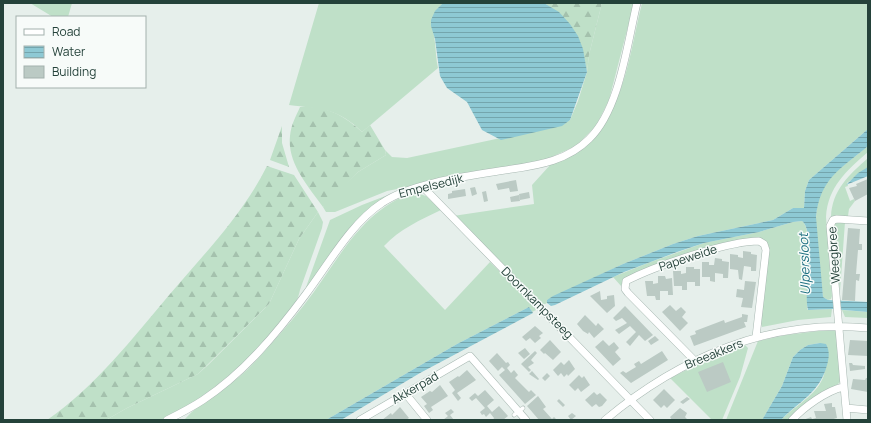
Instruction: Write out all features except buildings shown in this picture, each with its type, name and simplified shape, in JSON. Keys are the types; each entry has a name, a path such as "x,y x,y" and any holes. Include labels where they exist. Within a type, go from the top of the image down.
{"street":[{"name":"Empelsedijk","path":"167,420 211,394 242,369 272,336 370,212 398,194 423,187 450,180 546,164 565,156 589,139 606,116 618,84 637,3"},
{"name":"Doornkampsteeg","path":"423,187 650,420"},
{"name":"Weegbree","path":"847,420 830,222 837,219 868,221"},
{"name":"Papeweide","path":"694,360 624,289 626,281 654,269 693,256 730,245 759,241 764,244 766,250 756,337"},
{"name":"Breeakkers","path":"605,420 630,399 662,378 694,360 756,337 786,330 839,325 868,328"},
{"name":"Akkerpad","path":"360,420 470,356 526,420"},
{"path":"792,420 820,399 843,387"},
{"path":"405,393 427,420"},
{"path":"180,420 188,408"},
{"path":"846,408 868,410"}],"green space":[{"path":"30,3 72,3 68,16 51,16"},
{"path":"319,3 443,3 435,14 432,22 438,68 362,132 345,118 337,114 320,109 289,105"},
{"path":"544,3 602,3 589,55 587,72 579,40 563,17"},
{"path":"602,3 634,3 609,100 596,126 576,146 547,159 387,191 335,212 326,212 323,207 326,202 358,172 386,155 385,150 392,157 407,158 562,125 570,120 587,72 589,55"},
{"path":"642,3 868,3 868,129 809,180 805,191 804,208 793,208 773,220 698,236 673,244 623,264 547,300 547,303 541,306 453,216 534,204 532,185 551,164 562,159 604,124 612,110 628,65"},
{"path":"300,107 318,108 334,112 362,132 370,125 385,150 386,155 358,172 323,207 300,174 292,156 290,136"},
{"path":"282,126 282,143 289,167 270,160"},
{"path":"868,146 868,152 852,166 834,188 827,206 826,217 832,296 831,299 828,300 823,297 817,247 816,217 818,203 822,191 832,175"},
{"path":"868,158 868,167 847,183 848,186 845,187 850,201 854,199 855,201 849,209 848,216 831,217 832,207 838,191 848,177"},
{"path":"267,166 294,175 318,212 299,239 269,304 198,374 127,408 106,420 47,420 81,393 127,345 223,233 247,200"},
{"path":"414,192 426,196 441,210 418,221 390,240 384,246 445,310 490,262 538,309 532,312 529,307 457,344 326,420 184,420 198,406 232,383 262,354 304,305 339,255 364,225 378,212 395,201"},
{"path":"388,195 373,206 305,290 330,220"},
{"path":"318,212 323,222 322,228 294,306 281,324 264,343 221,382 200,398 164,419 145,421 106,420 127,408 198,374 208,365 269,304 299,239"},
{"path":"802,221 806,226 809,248 807,309 832,309 831,317 798,320 762,327 761,323 769,247 764,240 759,238 750,238 623,281 621,286 613,277 704,243 759,232 793,222"},
{"path":"835,222 845,222 840,291 833,226"},
{"path":"842,310 868,312 868,318 845,317"},
{"path":"835,329 841,381 838,384 788,420 781,420 813,392 823,378 825,363 820,343 808,345 793,357 782,386 762,420 726,420 758,341 786,335"},
{"path":"745,345 748,348 740,377 722,420 712,420 670,378 713,357"}],"water":[{"path":"443,3 544,3 559,12 578,36 583,49 587,72 570,120 562,126 501,140 482,130 467,102 447,88 440,76 431,20 435,11"},
{"path":"868,129 868,146 841,168 827,183 818,204 816,217 823,297 828,300 868,302 868,312 832,309 808,310 807,291 809,249 806,227 802,221 793,222 759,232 704,243 624,272 555,305 551,306 547,303 547,300 553,296 623,264 673,244 698,236 773,220 793,208 804,208 805,191 809,180"},
{"path":"868,167 868,176 846,185 858,173"},
{"path":"529,307 533,313 420,373 341,420 326,420 457,344"},
{"path":"820,343 826,344 829,354 824,375 814,390 781,420 762,420 782,386 793,357 808,345"}],"water label":[{"name":"Ulpersloot","path":"804,264"}]}
